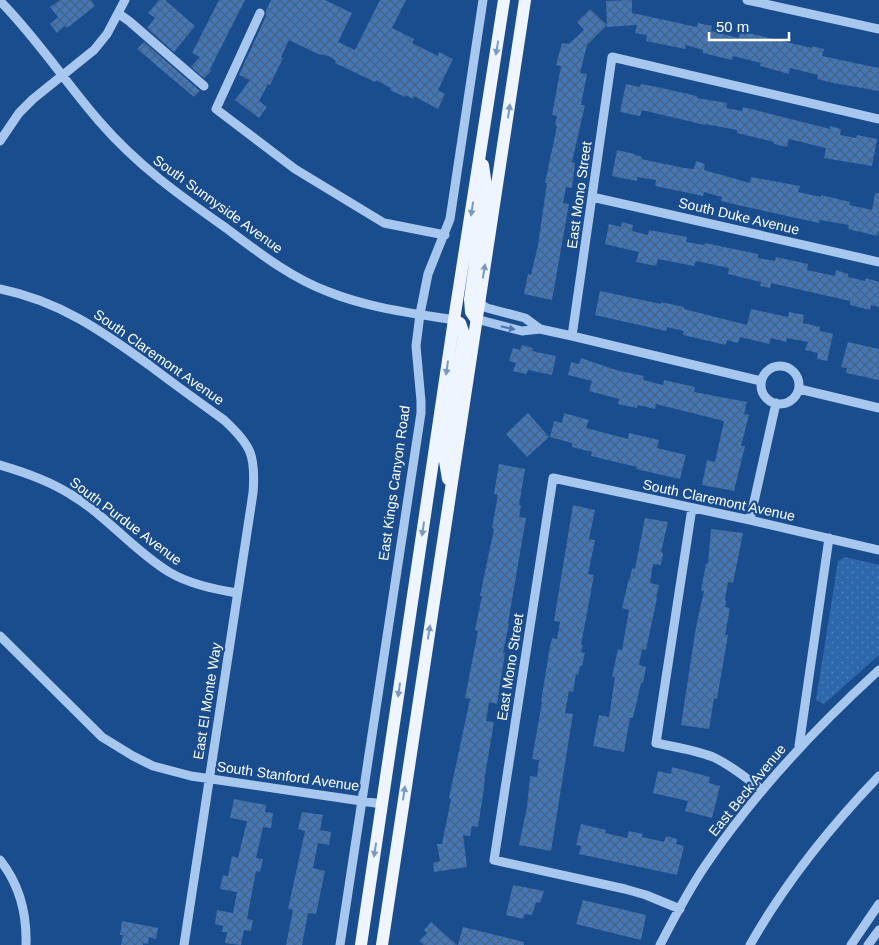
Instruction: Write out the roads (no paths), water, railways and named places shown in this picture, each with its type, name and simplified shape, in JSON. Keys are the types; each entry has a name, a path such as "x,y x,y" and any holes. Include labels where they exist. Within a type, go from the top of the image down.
{"main road":[{"path":"361,945 454,320 504,0"},
{"path":"382,945 525,0"},
{"path":"476,319 471,312 470,299 486,186 481,153"},
{"path":"450,492 445,461 464,335 460,324 454,320"},
{"path":"366,912 369,945"}],"street":[{"path":"0,141 19,113 33,99 94,50 107,34 125,0"},
{"name":"East Kings Canyon Road","path":"340,945 421,413 416,346 420,314 428,274 445,235 450,218 483,0"},
{"path":"747,0 879,29"},
{"name":"South Sunnyside Avenue","path":"0,1 17,18 98,120 136,160 158,180 271,261 328,292 352,300 454,320"},
{"path":"260,13 216,109 294,169 384,223 445,235"},
{"path":"119,14 204,86"},
{"name":"East Mono Street","path":"572,336 612,57 879,119"},
{"name":"South Duke Avenue","path":"592,197 879,262"},
{"name":"South Claremont Avenue","path":"0,289 59,308 85,320 110,337 224,420 239,434 248,446 253,462"},
{"path":"479,303 487,308 525,318 540,329"},
{"path":"476,319 522,331 540,329 761,381"},
{"path":"782,366 793,371 797,376 799,389 792,400 787,403 776,403 767,399 763,394 761,381 769,369 782,366"},
{"path":"799,389 879,408"},
{"path":"750,520 776,403"},
{"name":"East El Monte Way","path":"184,945 254,493 253,462"},
{"name":"South Purdue Avenue","path":"0,465 47,481 70,494 88,506 152,560 170,572 205,587 238,593"},
{"name":"East Mono Street","path":"552,478 494,860 625,889 646,895 680,909"},
{"name":"South Claremont Avenue","path":"552,478 750,520 879,550"},
{"path":"692,508 656,743 694,750 714,758 734,769 762,790"},
{"path":"799,746 829,538"},
{"name":"South Stanford Avenue","path":"0,636 90,726 110,742 153,766 175,773 382,804"},
{"name":"East Beck Avenue","path":"660,945 718,847 762,790 799,746 879,670"},
{"path":"750,945 784,890 826,835 879,776"},
{"path":"0,860 9,871 21,896 27,924 26,945"},
{"path":"851,945 879,904"},
{"path":"858,935 870,944 879,930"}]}
